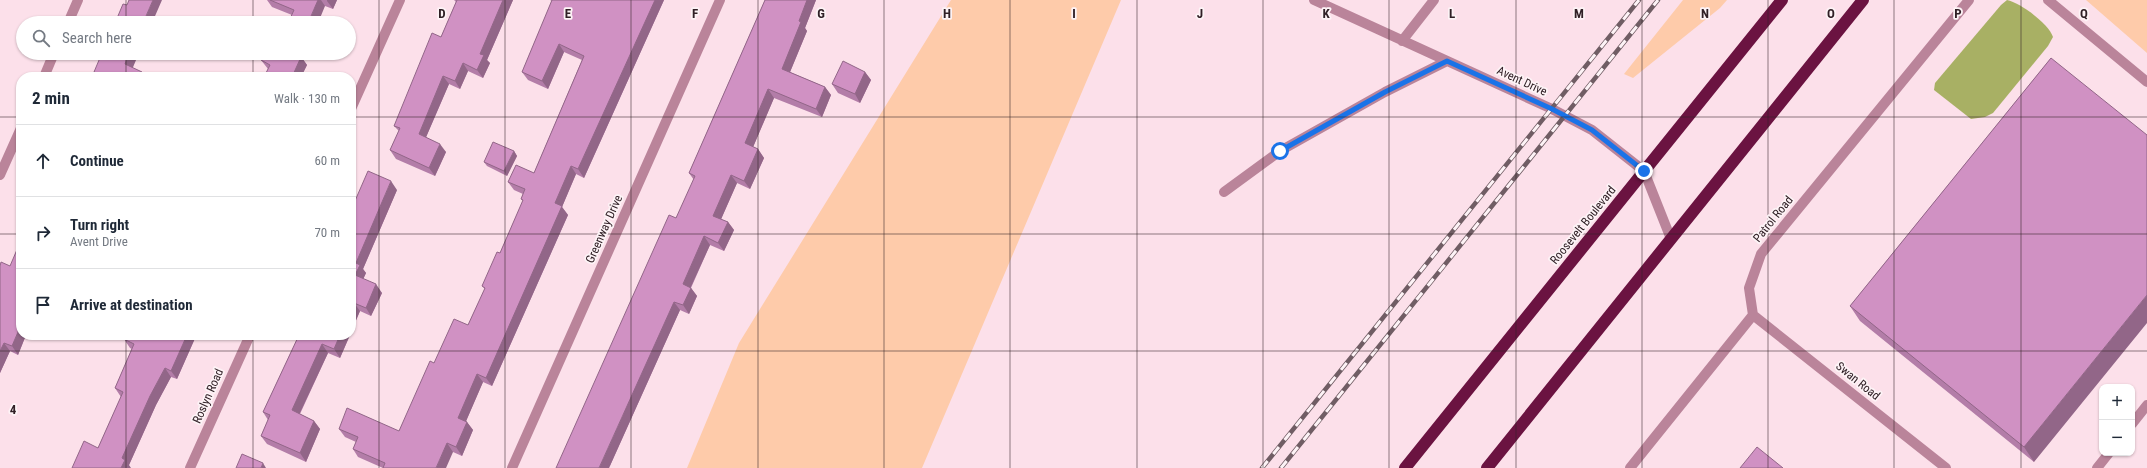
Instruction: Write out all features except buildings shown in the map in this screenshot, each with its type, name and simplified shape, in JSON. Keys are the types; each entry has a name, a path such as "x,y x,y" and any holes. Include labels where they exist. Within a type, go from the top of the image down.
{"highway":[{"name":"Roosevelt Boulevard","path":"1405,468 1782,0"},
{"path":"1487,468 1863,0"}],"street":[{"path":"71,16 78,0"},
{"path":"356,98 400,0"},
{"name":"Greenway Drive","path":"512,468 720,0"},
{"name":"Avent Drive","path":"1314,0 1552,109 1592,130 1644,171"},
{"path":"1402,41 1434,0"},
{"name":"Patrol Road","path":"1753,315 1749,288 1761,254 1969,0"},
{"path":"2048,0 2147,82"},
{"path":"46,72 51,60"},
{"path":"1224,192 1280,151 1385,92 1447,61"},
{"path":"0,175 16,139"},
{"path":"1644,171 1671,239"},
{"path":"1630,468 1753,315"},
{"name":"Swan Road","path":"1753,315 1946,468"},
{"name":"Roslyn Road","path":"190,468 248,340"},
{"path":"2135,420 2147,405"},
{"path":"2097,468 2107,456"}],"shaded area":[{"path":"951,0 1121,0 922,468 687,468 739,343"},
{"path":"1683,0 1727,0 1720,8 1633,78 1624,74"},
{"path":"2007,0 2020,5 2034,15 2046,26 2053,37 2048,46 1993,113 1985,117 1971,119 1934,90 1935,83 2001,5"},
{"path":"2086,0 2147,0 2147,53"}],"railway":[{"path":"1262,468 1639,0"},
{"path":"1281,468 1658,0"}],"route":[{"path":"1280,151 1385,92 1447,61 1552,109 1592,130 1644,171"}]}
